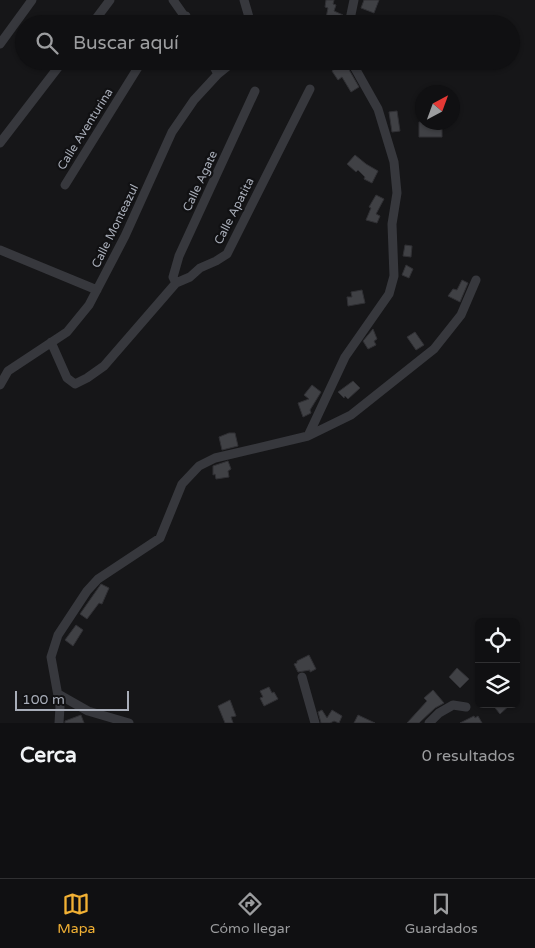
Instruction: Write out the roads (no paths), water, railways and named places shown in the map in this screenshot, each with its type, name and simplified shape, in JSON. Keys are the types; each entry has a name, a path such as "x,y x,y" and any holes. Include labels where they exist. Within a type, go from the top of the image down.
{"street":[{"path":"21,15 32,0"},
{"path":"99,15 110,0"},
{"path":"173,0 184,15"},
{"path":"244,0 248,15"},
{"path":"351,15 354,0"},
{"path":"0,44 15,23"},
{"path":"0,143 56,70"},
{"name":"Calle Aventurina","path":"65,185 136,70"},
{"path":"216,70 218,74"},
{"name":"Calle Monteazul","path":"0,385 8,371 67,332 89,305 125,236 172,132 194,100 223,70"},
{"path":"308,436 344,357 389,294 394,276 392,224 397,193 394,162 378,109 356,70"},
{"name":"Calle Apatita","path":"52,342 67,378 75,384 104,366 176,283 190,277 200,268 227,254 310,89"},
{"name":"Calle Agate","path":"176,283 173,276 179,256 255,91"},
{"path":"0,250 97,290"},
{"path":"60,723 60,707 51,657 58,635 87,591 98,579 160,538 182,484 199,466 216,458 308,436 351,415 434,349 462,316 476,280"},
{"path":"302,677 315,723"},
{"path":"58,694 88,711 129,723"},
{"path":"429,723 452,705 466,708"}]}
